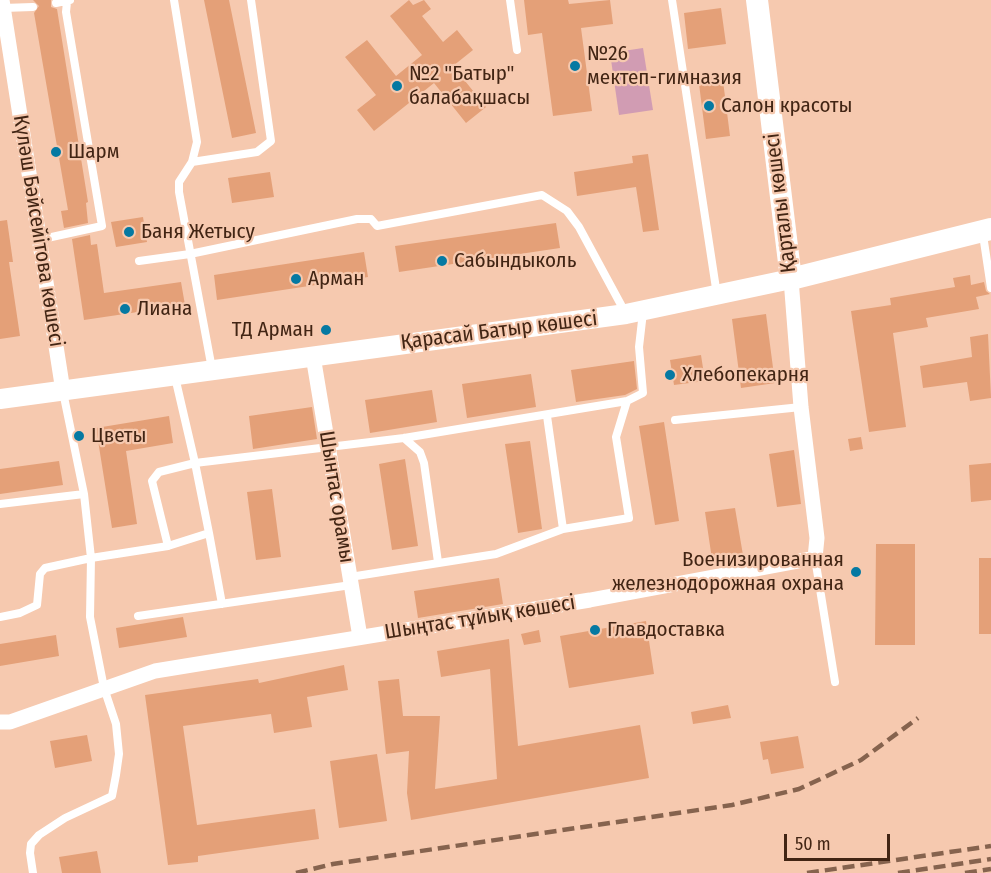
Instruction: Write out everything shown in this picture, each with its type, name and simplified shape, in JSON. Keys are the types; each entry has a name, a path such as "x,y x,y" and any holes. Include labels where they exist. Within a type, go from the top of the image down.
{"main road":[{"name":"Қарталы көшесі","path":"757,0 791,279"},
{"name":"Қарасай Батыр көшесі","path":"791,279 987,229"}],"street":[{"name":"Күләш Бәйсейітова көшесі","path":"2,3 63,391"},
{"name":"Қарасай Батыр көшесі","path":"0,399 634,312 717,297 791,279"},
{"name":"Қарталы көшесі","path":"791,279 801,407"},
{"name":"Шынтас орамы","path":"313,356 360,638"},
{"path":"801,407 817,538 815,558"},
{"name":"Шыңтас тұйық көшесі","path":"0,722 10,722 155,672 590,600 815,558"}],"lane":[{"path":"174,0 196,142 192,162 179,182 179,192 212,369"},
{"path":"192,162 257,152 271,141 251,0"},
{"path":"510,0 517,50"},
{"path":"672,0 717,297"},
{"path":"38,240 102,226 66,12 68,1 56,3"},
{"path":"2,3 33,7"},
{"path":"139,261 190,254 357,219 372,219 377,226 542,195 567,211 579,226 634,312 639,347 643,393 627,401 404,438 195,463 159,472 152,481 168,546"},
{"path":"987,229 991,288"},
{"path":"174,376 195,463 222,604"},
{"path":"33,873 31,844 39,835 65,818 112,796 119,754 116,724 104,688 90,617 91,558 84,494 63,391"},
{"path":"138,615 222,604 350,581 438,562 496,554 563,529 628,518 616,437 627,401"},
{"path":"675,420 801,407"},
{"path":"547,416 563,529"},
{"path":"404,438 420,452 424,464 438,562"},
{"path":"0,504 84,494"},
{"path":"0,617 20,613 37,605 40,574 45,568 168,546 208,533"},
{"path":"815,558 835,682"}],"shaded area":[{"path":"643,48 653,110 619,115 610,53"}],"building":[{"path":"33,0 51,0 51,7 57,9 88,202 86,203 88,223 64,228 61,211 68,210 34,13 39,6"},
{"path":"204,0 229,0 256,133 232,138"},
{"path":"409,0 413,5 424,0 431,9 422,16 443,42 457,30 473,50 453,66 486,107 466,123 434,83 374,131 357,110 376,95 345,57 367,40 396,76 422,55 390,16"},
{"path":"524,0 568,0 569,4 610,0 613,24 581,28 592,111 553,116 542,33 528,35"},
{"path":"721,8 726,44 688,49 684,13"},
{"path":"722,73 730,136 706,139 698,76"},
{"path":"648,154 659,230 643,232 636,187 577,196 574,172 633,163 632,156"},
{"path":"270,172 274,197 232,203 228,178"},
{"name":"Баня Жетысу","path":"143,217 147,242 116,247 111,222"},
{"path":"7,220 13,262 9,262 20,336 0,339 0,221"},
{"path":"556,223 560,248 399,272 395,246"},
{"path":"90,235 91,245 97,244 104,293 181,282 185,305 84,320 72,239"},
{"path":"364,252 368,277 217,300 214,275"},
{"path":"970,275 971,285 984,282 986,291 990,294 976,297 979,309 926,318 928,327 893,333 906,427 869,432 851,311 891,305 890,298 955,287 953,278"},
{"path":"766,314 775,383 741,388 732,319"},
{"path":"988,334 991,398 970,401 967,382 923,388 920,366 972,357 970,337"},
{"path":"701,355 705,381 674,385 670,360"},
{"path":"634,361 637,389 625,395 576,402 571,370"},
{"path":"531,374 536,407 467,418 462,384"},
{"path":"432,390 437,422 370,433 365,400"},
{"path":"312,407 317,439 253,449 249,416"},
{"path":"169,416 173,443 126,451 137,524 112,528 96,428"},
{"path":"664,422 679,521 655,525 639,426"},
{"path":"861,437 863,449 850,451 848,439"},
{"path":"530,441 542,529 518,533 505,444"},
{"path":"794,450 801,504 777,507 769,454"},
{"path":"405,459 418,546 392,550 379,464"},
{"path":"59,461 63,485 0,494 0,469"},
{"path":"991,463 991,500 971,502 969,465"},
{"path":"272,489 281,557 256,560 247,492"},
{"path":"735,508 744,561 713,566 705,512"},
{"path":"876,544 915,544 915,645 875,645"},
{"path":"979,558 991,558 991,634 979,634"},
{"path":"499,578 503,604 418,618 414,591"},
{"path":"183,617 187,637 119,648 116,628"},
{"path":"646,621 654,674 569,688 560,636"},
{"path":"539,630 541,642 524,645 521,634"},
{"path":"56,635 59,656 0,666 0,644"},
{"path":"509,639 518,746 640,725 649,778 411,820 407,793 409,751 386,754 378,681 399,679 403,716 440,716 435,789 497,779 490,669 441,677 437,651"},
{"path":"344,665 348,690 307,697 312,727 274,733 271,714 183,726 197,825 315,809 319,839 198,856 198,862 168,865 145,695 258,679 259,683"},
{"path":"728,705 731,718 693,724 691,712"},
{"path":"87,735 92,761 55,768 50,741"},
{"path":"798,736 804,768 771,774 768,759 763,760 760,742"},
{"path":"377,754 387,821 339,828 330,761"},
{"path":"97,851 101,873 62,873 59,857"}],"railway":[{"path":"296,873 333,864 732,805 799,789 861,760 918,718"},
{"path":"807,873 991,846"},
{"path":"898,873 991,859"},
{"path":"965,873 991,869"}],"place":[{"name":"№26 мектеп-гимназия","path":"575,66"},
{"name":"№2 \"Батыр\" балабақшасы","path":"397,86"},
{"name":"Салон красоты","path":"709,106"},
{"name":"Шарм","path":"56,152"},
{"name":"Баня Жетысу","path":"129,232"},
{"name":"Сабындыколь","path":"442,261"},
{"name":"Арман","path":"296,279"},
{"name":"Лиана","path":"125,309"},
{"name":"ТД Арман","path":"326,330"},
{"name":"Хлебопекарня","path":"670,375"},
{"name":"Цветы","path":"79,436"},
{"name":"Военизированная железнодорожная охрана","path":"856,572"},
{"name":"Главдоставка","path":"595,630"}]}
